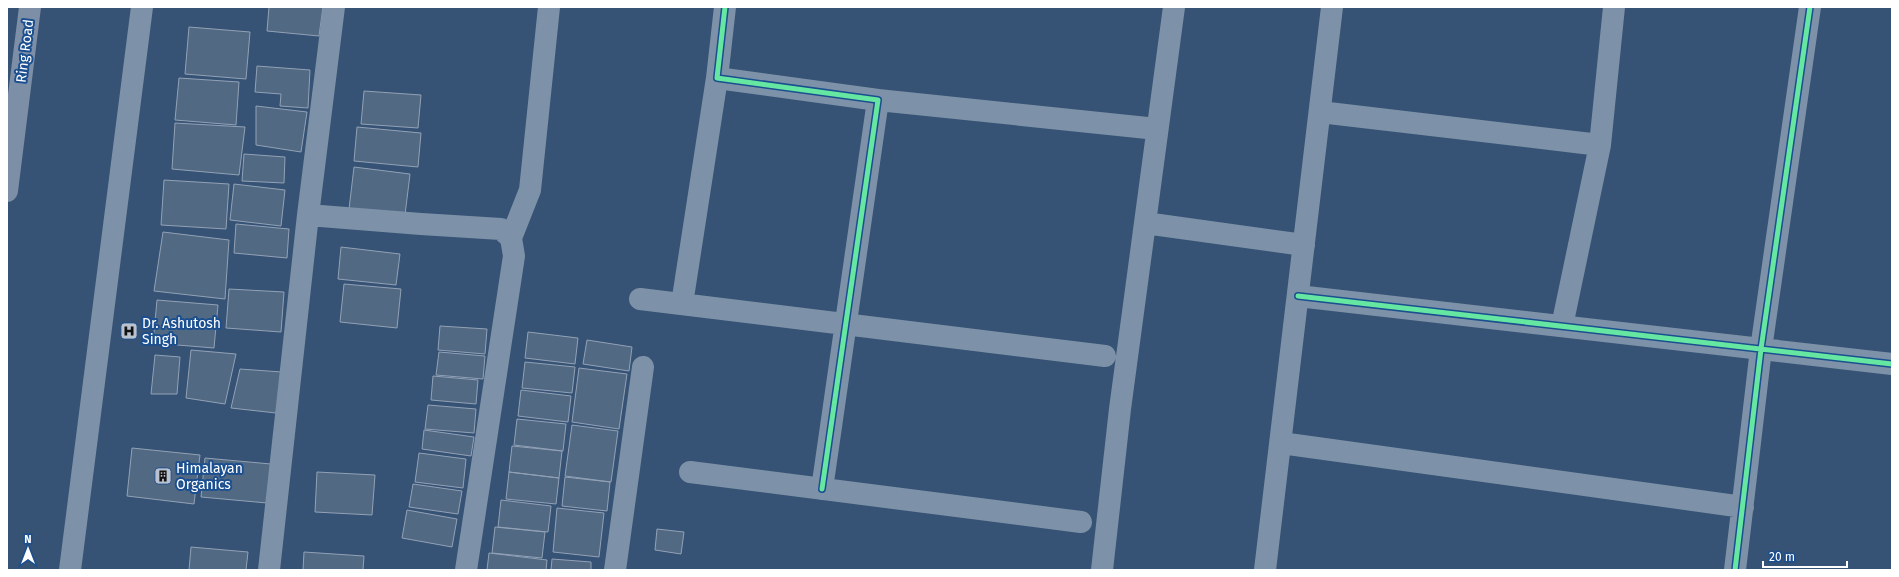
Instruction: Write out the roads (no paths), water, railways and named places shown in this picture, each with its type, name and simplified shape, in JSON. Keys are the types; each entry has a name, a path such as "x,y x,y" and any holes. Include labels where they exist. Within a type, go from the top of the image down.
{"main road":[{"name":"Ring Road","path":"7,191 30,7"}],"street":[{"path":"70,570 142,7"},
{"path":"269,570 308,215 334,7"},
{"path":"466,570 514,256 511,238 530,190 549,7"},
{"path":"682,304 717,78 725,7"},
{"path":"1102,570 1120,409 1174,7"},
{"path":"1265,570 1332,7"},
{"path":"1562,326 1600,145 1614,7"},
{"path":"1735,570 1761,349 1810,7"},
{"path":"717,78 878,100 1157,129"},
{"path":"822,489 878,100"},
{"path":"1320,112 1600,145"},
{"path":"308,215 501,229 511,238"},
{"path":"1145,224 1304,245"},
{"path":"1298,296 1892,364"},
{"path":"640,300 1105,356"},
{"path":"615,570 643,367"},
{"path":"1281,443 1743,507"},
{"path":"690,472 1081,522"}],"place":[{"name":"Dr. Ashutosh Singh","path":"129,331"},
{"name":"Himalayan Organics","path":"163,476"}]}
